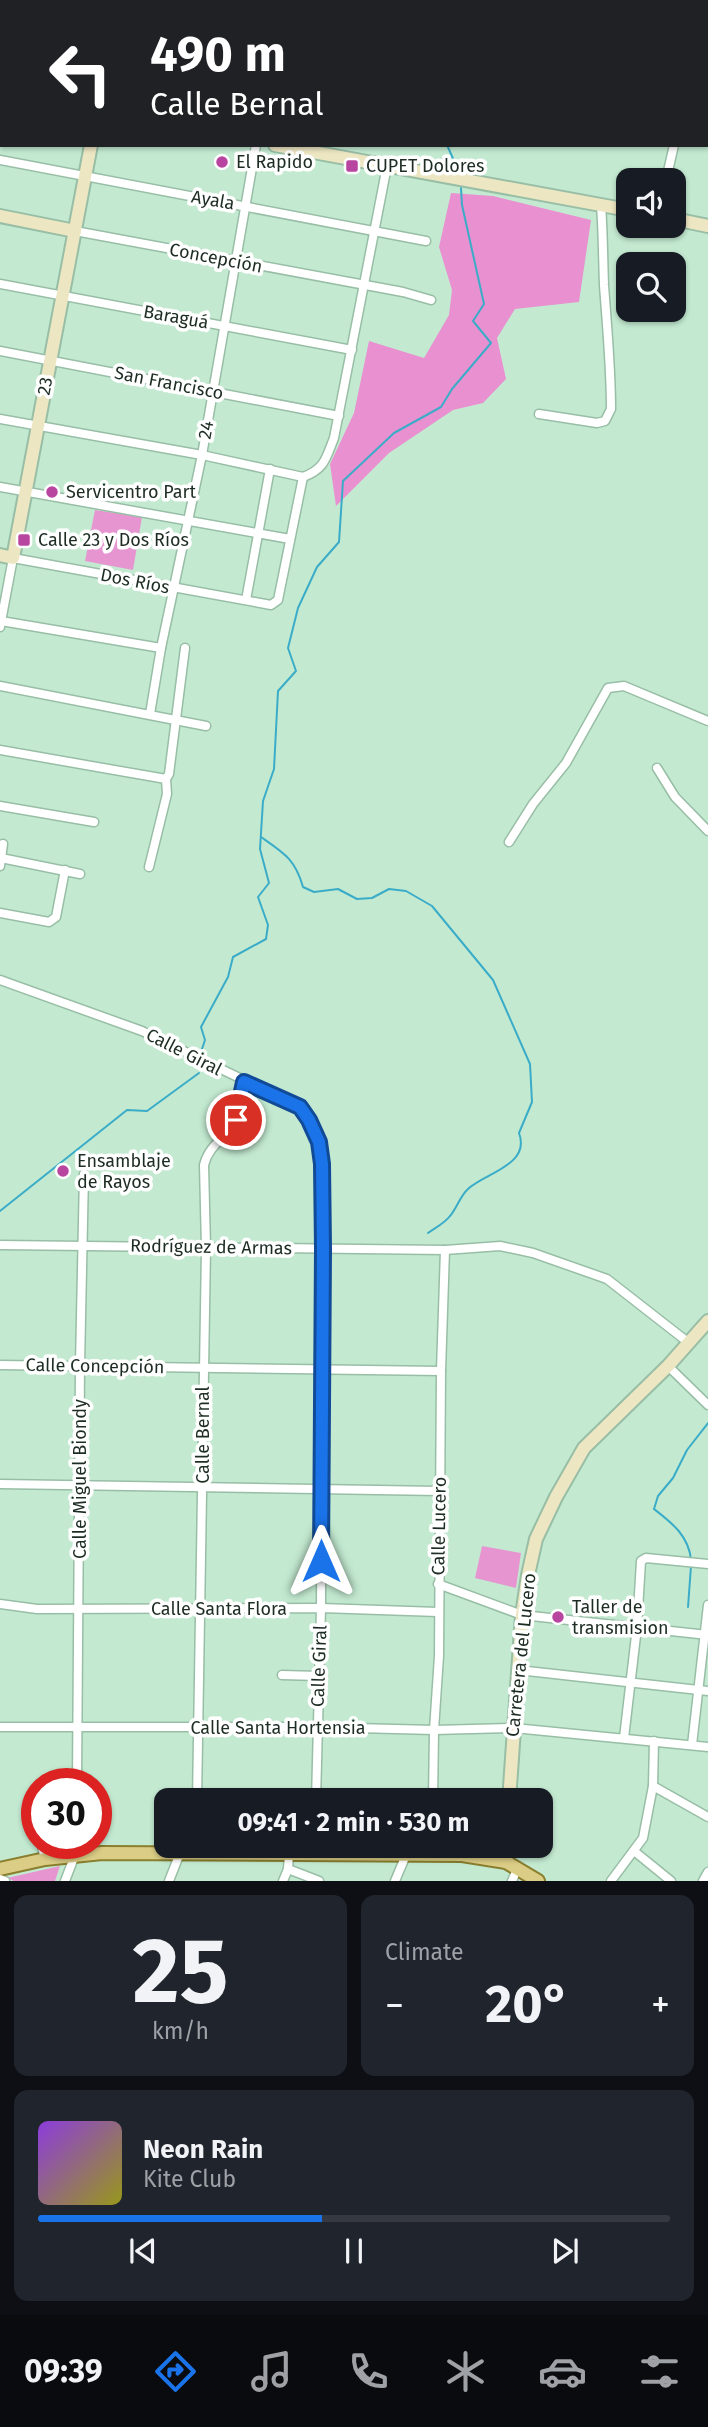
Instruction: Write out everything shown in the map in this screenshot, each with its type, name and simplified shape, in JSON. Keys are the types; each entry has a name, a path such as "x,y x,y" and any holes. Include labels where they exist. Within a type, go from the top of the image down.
{"main road":[{"name":"23","path":"6,557 25,492 91,147"},
{"path":"286,147 616,208"},
{"name":"Concepción","path":"0,216 75,231"},
{"path":"686,221 708,226"},
{"name":"Carretera del Lucero","path":"510,1788 522,1615 537,1539 556,1497 584,1448 668,1366 708,1321"},
{"path":"112,1850 154,1852"},
{"path":"477,1858 512,1865 538,1881"},
{"path":"510,1858 512,1865"},
{"path":"0,1869 41,1859"}],"street":[{"name":"24","path":"150,714 161,648 202,455 256,147"},
{"path":"669,168 674,147"},
{"name":"Ayala","path":"0,160 426,241"},
{"path":"0,419 202,455 303,477 315,472 324,464 334,438 387,166"},
{"path":"539,414 597,423 605,421 611,409 601,205"},
{"name":"Concepción","path":"75,231 403,292 431,300"},
{"name":"Baraguá","path":"0,284 352,350"},
{"name":"San Francisco","path":"0,351 339,416"},
{"path":"246,600 270,470"},
{"path":"0,486 290,539 303,477"},
{"name":"Dos Ríos","path":"6,557 271,605 278,600 290,539"},
{"name":"23","path":"1,624 6,557"},
{"path":"1,624 161,648"},
{"path":"0,751 163,779 169,774 185,648"},
{"path":"0,686 206,726"},
{"path":"509,842 533,804 566,763 608,688 624,686 708,721"},
{"path":"657,768 675,797 708,831"},
{"path":"149,867 167,794 163,779"},
{"path":"0,806 94,821"},
{"path":"3,844 1,862 80,874"},
{"path":"0,913 49,922 56,916 65,870"},
{"name":"Calle Giral","path":"0,979 142,1031 300,1107 319,1142 322,1164 323,1249 321,1608 316,1788"},
{"name":"Calle Bernal","path":"198,1788 206,1248 204,1165 206,1154 236,1120 244,1082"},
{"name":"Calle Miguel Biondy","path":"77,1768 84,1174"},
{"name":"Rodríguez de Armas","path":"0,1245 445,1250 500,1246 533,1253 607,1279 689,1343"},
{"name":"Calle Lucero","path":"433,1788 439,1656 439,1491 445,1250"},
{"name":"Calle Concepción","path":"0,1364 441,1371"},
{"path":"668,1366 708,1405"},
{"path":"0,1484 439,1491"},
{"path":"624,1738 642,1559 708,1564"},
{"path":"438,1584 522,1615 707,1635"},
{"name":"Calle Santa Flora","path":"0,1604 37,1609 321,1608 438,1612"},
{"path":"692,1745 707,1635 708,1605"},
{"path":"518,1670 708,1691"},
{"path":"282,1675 319,1676"},
{"name":"Calle Santa Hortensia","path":"0,1727 317,1727 434,1730 514,1728 708,1747"},
{"path":"611,1881 643,1838 653,1786 654,1741"},
{"path":"653,1786 708,1817"},
{"path":"634,1851 671,1881"},
{"path":"169,1881 178,1858"},
{"path":"284,1881 289,1858"},
{"path":"396,1881 405,1858"},
{"path":"65,1881 73,1859"},
{"path":"512,1865 512,1881"},
{"path":"288,1869 319,1881"},
{"path":"703,1881 708,1872"},
{"path":"0,1879 5,1881"}],"shaded area":[{"path":"451,193 493,196 591,220 579,302 515,309 497,338 506,379 483,403 453,410 389,453 336,506 330,464 354,413 369,341 424,358 449,315 452,290 439,247"},
{"path":"95,510 142,517 133,570 85,561"},
{"path":"482,1546 521,1553 516,1588 475,1578"},
{"path":"60,1866 55,1881 14,1881 7,1878"}],"waterway":[{"path":"448,147 459,172"},
{"path":"202,1049 205,1040 201,1027 228,977 233,957 266,939 268,925 258,897 269,883 260,849 263,801 274,769 278,691 296,671 288,648 298,608 317,567 339,542 343,481 394,433 441,407 452,389 491,343 473,321 484,304 462,205 461,188"},
{"path":"261,837 288,857 303,887 314,892 338,889 357,899 372,898 389,889 406,891 432,906 493,980 530,1064 532,1102 519,1133 521,1144 518,1153 513,1161 468,1189 448,1219 428,1233"},
{"path":"0,1211 127,1110 147,1111 199,1073"},
{"path":"691,1560 683,1537 654,1509 658,1496 673,1478 687,1450 708,1423"},
{"path":"688,1607 691,1566"}],"place":[{"name":"El Rapido","path":"222,162"},
{"name":"CUPET Dolores","path":"352,166"},
{"name":"Servicentro Part","path":"52,492"},
{"name":"Calle 23 y Dos Ríos","path":"24,540"},
{"name":"Ensamblaje de Rayos","path":"63,1171"},
{"name":"Taller de transmision","path":"558,1617"}],"route":[{"path":"236,1120 244,1082 300,1107 319,1142 322,1164 323,1249 321,1561"}]}
